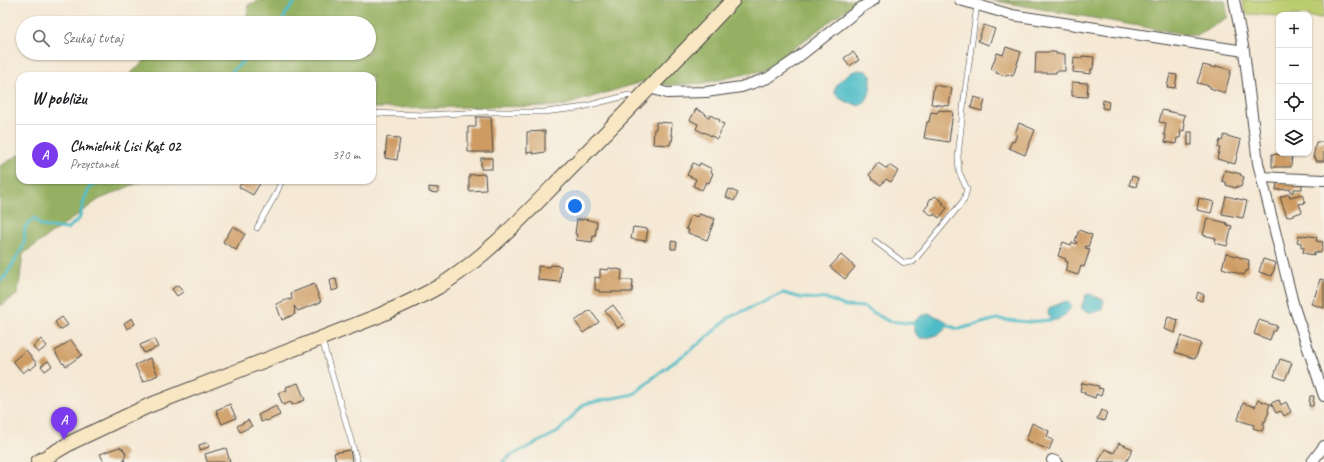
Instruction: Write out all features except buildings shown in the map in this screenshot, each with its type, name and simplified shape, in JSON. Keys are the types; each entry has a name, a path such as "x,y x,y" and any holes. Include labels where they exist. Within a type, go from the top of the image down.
{"street":[{"path":"38,462 72,442 148,406 407,304 438,287 500,239 639,100 733,0"},
{"path":"650,88 667,93 706,92 741,87 768,78 792,62 862,7 874,0"},
{"path":"960,0 1012,15 1244,51"},
{"path":"1234,0 1244,51 1254,130 1262,177 1294,307 1324,396"},
{"path":"1262,177 1324,180"},
{"path":"1312,462 1324,446"},
{"path":"1320,462 1324,456"}],"lane":[{"path":"875,241 904,263 913,262 964,200 967,189 959,172 958,157 964,99 977,5"},
{"path":"376,113 424,115 485,112 544,112 578,108 629,95 639,100"},
{"path":"257,228 280,184"},
{"path":"321,339 357,461"}],"green space":[{"path":"261,0 858,0 765,70 704,83 670,85 645,81 562,106 376,108 376,72 132,72 145,60 376,60 376,16 247,16 248,5"},
{"path":"990,0 1225,0 1228,17 1196,36"},
{"path":"1242,0 1324,0 1324,18 1312,17 1312,12 1276,12 1276,16 1246,14"},
{"path":"16,156 16,184 135,184 98,200 23,254 18,294 0,306 0,166"}],"water":[{"path":"859,70 866,71 871,75 870,93 866,100 859,106 841,99 836,95 835,89 847,74"},
{"path":"1089,294 1104,300 1102,309 1097,312 1092,312 1081,308 1086,295"},
{"path":"1066,301 1072,306 1070,309 1066,314 1057,320 1051,320 1048,314 1049,308"},
{"path":"930,314 943,319 948,325 943,331 936,335 927,338 919,338 914,329 915,322 921,316"}],"waterway":[{"path":"285,16 297,0"},
{"path":"232,72 245,60"},
{"path":"0,281 5,277 24,245 25,227 34,218 41,226 67,229 79,219 85,198 90,187 95,184"},
{"path":"503,462 510,456 558,432 584,404 634,394 701,342 730,317 783,293 801,298 828,299 845,306 864,307 888,321 918,324"},
{"path":"945,325 959,329 997,319 1028,322 1051,320"}],"place":[{"name":"Chmielnik Lisi Kąt 02","path":"64,440"}]}
